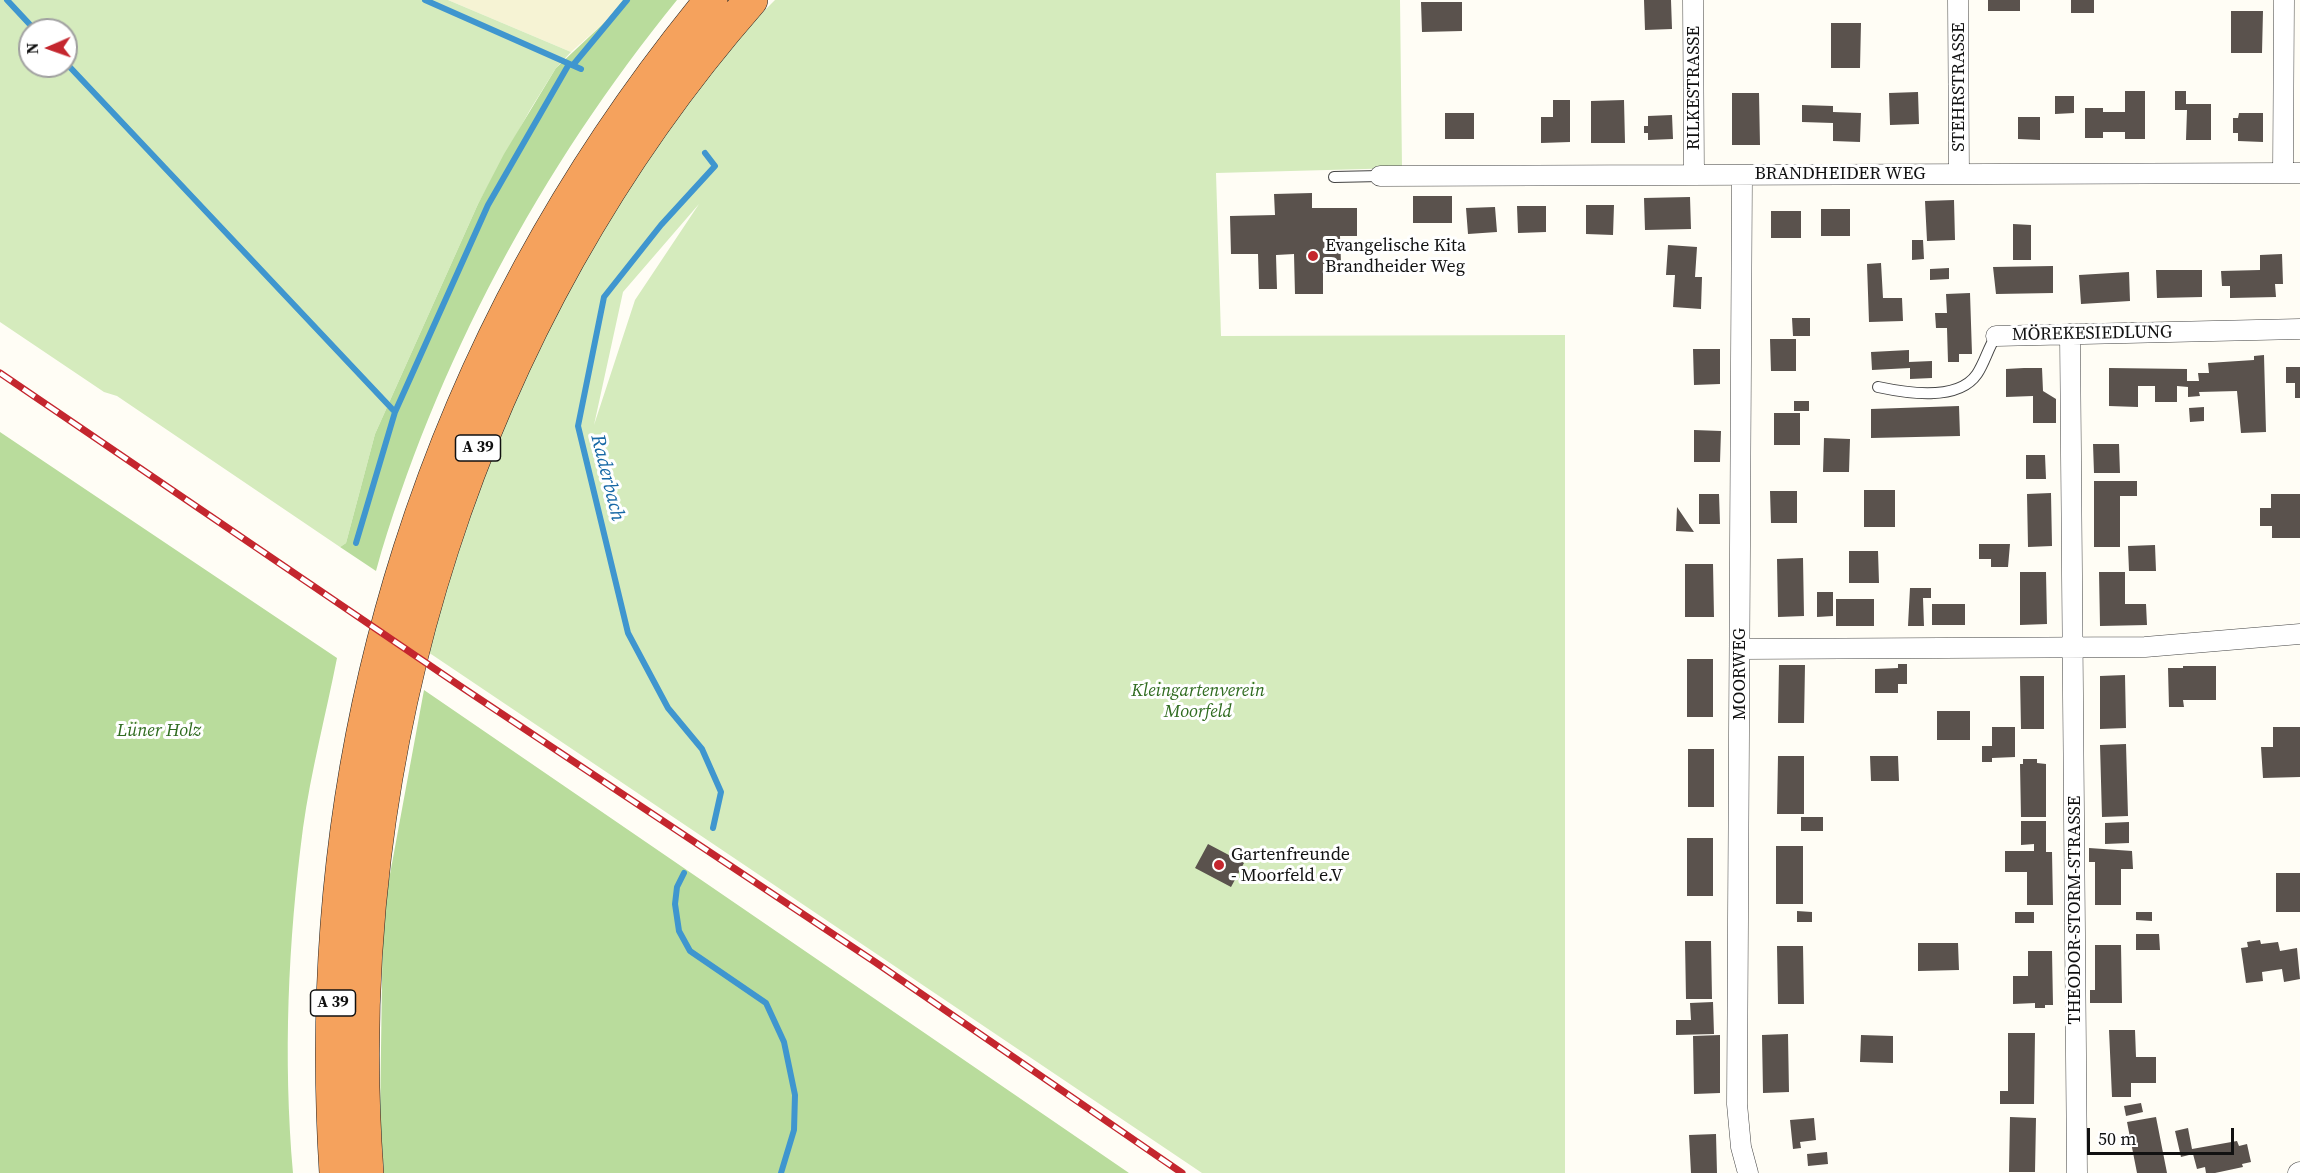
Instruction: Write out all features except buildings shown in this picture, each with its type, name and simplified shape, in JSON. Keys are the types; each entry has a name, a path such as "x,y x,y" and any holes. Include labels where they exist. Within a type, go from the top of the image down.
{"highway":[{"name":"A 39","path":"336,1173 332,1095 333,980 345,834 358,749 409,548 464,401 536,256 626,111 711,0"},
{"name":"A 39","path":"367,1173 362,1034 366,917 388,759 440,556 494,409 564,265 651,128 751,0"}],"street":[{"name":"RILKESTRASSE","path":"1694,0 1694,175"},
{"name":"STEHRSTRASSE","path":"1958,0 1959,174"},
{"path":"2284,0 2292,173"},
{"name":"BRANDHEIDER WEG","path":"1380,176 2292,173"},
{"name":"MOORWEG","path":"1742,175 1737,1104 1741,1147 1748,1173"},
{"name":"MÖREKESIEDLUNG","path":"1996,336 2300,329"},
{"name":"THEODOR-STORM-STRASSE","path":"2070,334 2077,1173"},
{"path":"1740,649 2157,647 2300,634"}],"lane":[{"path":"1334,177 1380,176"},
{"name":"MÖREKESIEDLUNG","path":"1878,387 1900,392 1960,388 1976,375 1996,336"}],"shaded area":[{"path":"448,0 623,0 606,21 571,52"}],"green space":[{"path":"0,0 448,0 571,52 556,68 530,110 478,204 375,434 346,543 340,547 117,396 104,392 0,322"},
{"path":"623,0 677,0 627,64 581,131 538,199 498,270 461,343 429,418 400,494 376,571 340,547 346,543 375,434 478,204 504,154 556,68 606,21"},
{"name":"Kleingartenverein Moorfeld","path":"775,0 1400,0 1402,168 1216,173 1221,336 1565,335 1565,1173 1202,1173 428,652 474,488 578,257 730,45","holes":["699,204 635,300 594,425 623,292"]},
{"name":"Lüner Holz","path":"0,432 337,658 306,807 294,914 288,1043 293,1173 0,1173"},
{"path":"424,690 1129,1173 384,1173 380,1118 383,912"}],"waterway":[{"path":"7,0 24,18"},
{"name":"Raderbach","path":"425,0 581,69"},
{"path":"573,65 627,0"},
{"path":"78,76 395,412 488,205 569,64"},
{"name":"Raderbach","path":"705,153 715,166 661,225 604,297 578,426 628,633 668,708 702,749 721,792 713,828"},
{"path":"356,543 395,412"},
{"name":"Raderbach","path":"684,873 677,887 675,904 679,931 690,951 766,1003 784,1042 795,1095 794,1130 781,1173"}],"railway":[{"path":"0,373 460,686 875,962 1182,1173"}],"place":[{"name":"Evangelische Kita Brandheider Weg","path":"1313,256"},
{"name":"Gartenfreunde - Moorfeld e.V","path":"1219,865"}]}
